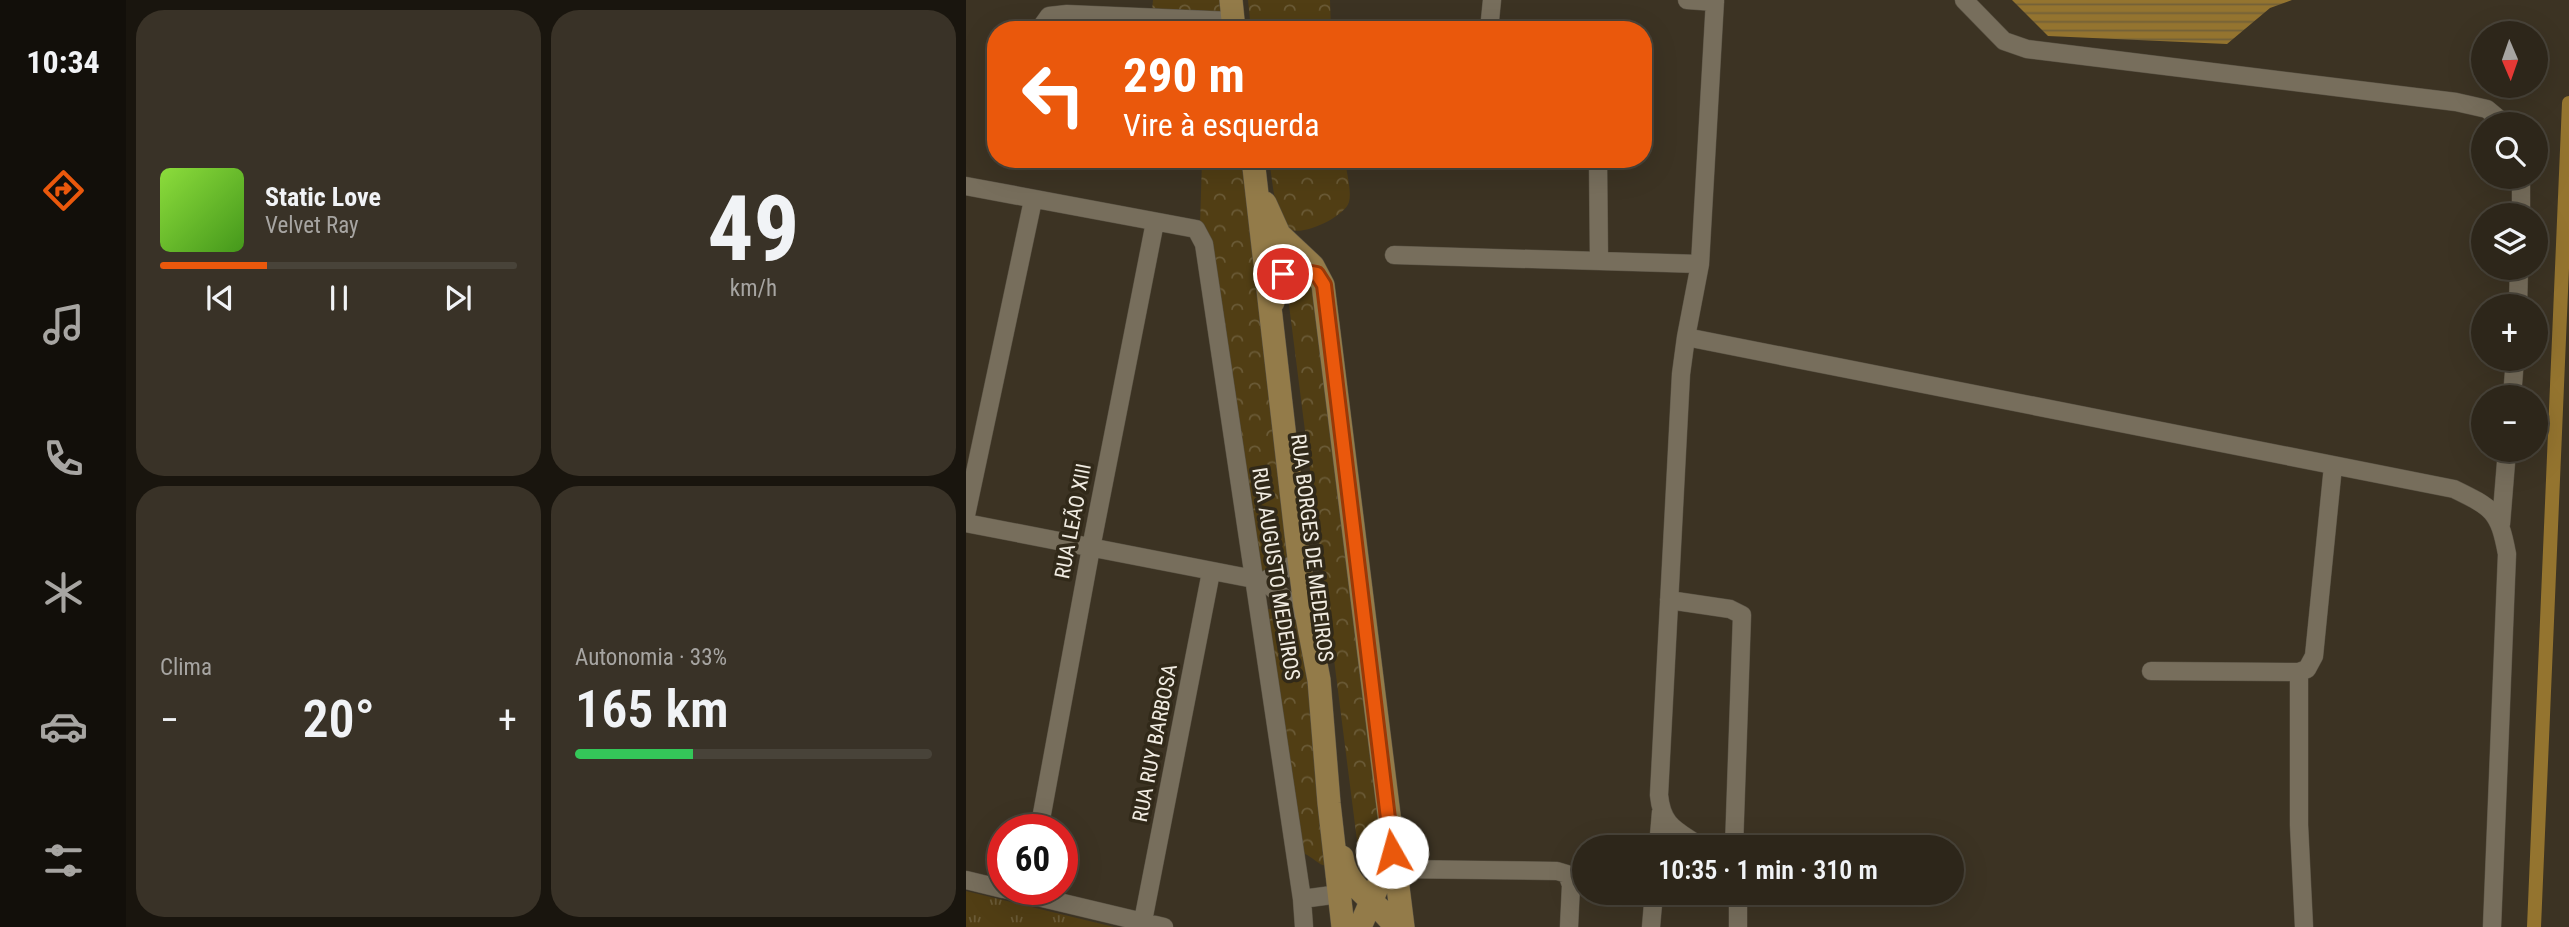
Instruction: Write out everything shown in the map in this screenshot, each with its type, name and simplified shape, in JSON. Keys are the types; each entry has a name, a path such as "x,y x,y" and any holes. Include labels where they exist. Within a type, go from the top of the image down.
{"main road":[{"name":"RUA BORGES DE MEDEIROS","path":"1254,168 1299,556 1319,680 1343,927"},
{"name":"RUA BORGES DE MEDEIROS","path":"1255,168 1264,200 1278,278 1318,608 1362,893"},
{"path":"1264,200 1279,234 1307,260 1324,285 1403,927"},
{"path":"1299,556 1300,529 1294,457 1273,302 1278,278 1286,272 1295,270 1317,274"},
{"path":"1319,680 1331,750 1343,866 1362,893 1389,917 1395,927"},
{"path":"1362,893 1381,881 1394,860"},
{"path":"1359,927 1362,893"}],"street":[{"path":"1490,21 1492,0"},
{"path":"1659,835 1681,374 1700,264 1715,1 1687,0"},
{"path":"1964,0 2004,41 2027,49 2456,103 2491,112"},
{"path":"1045,21 1049,16 1067,14 1233,17"},
{"path":"1598,168 1598,260"},
{"path":"966,186 1155,222"},
{"path":"966,515 1033,200"},
{"name":"RUA AUGUSTO MEDEIROS","path":"1155,222 1196,229 1204,244 1259,581 1304,927"},
{"name":"RUA LEÃO XIII","path":"1042,814 1155,222"},
{"path":"1394,255 1700,264"},
{"path":"1686,337 2454,489 2486,505 2501,524"},
{"path":"2492,927 2507,554 2501,524 2506,462"},
{"path":"2151,671 2299,673 2307,669 2314,656 2333,466"},
{"path":"966,523 1259,581 1308,618"},
{"path":"1259,581 1299,556"},
{"name":"RUA RUY BARBOSA","path":"1143,921 1211,572"},
{"path":"1669,600 1730,609 1742,615 1734,835"},
{"path":"2299,673 2299,825 2305,927"},
{"path":"1661,812 1670,825 1684,835"},
{"path":"1394,860 1557,871 1567,874 1571,885 1569,927"},
{"path":"966,880 987,885"},
{"path":"1302,899 1332,895"},
{"path":"1078,905 1164,927"},
{"path":"1651,927 1653,905"},
{"path":"1738,905 1738,927"}],"green space":[{"path":"1153,0 1223,0 1225,15 1152,11"},
{"path":"1248,0 1330,0 1331,21 1250,21"},
{"path":"1202,168 1245,168 1294,554 1268,571 1260,572 1200,226"},
{"path":"1270,168 1346,168 1349,202 1346,208 1330,220 1310,229 1292,230 1282,221 1276,204"},
{"path":"1299,278 1314,285 1383,858 1372,877 1361,872 1287,289 1291,282"},
{"path":"1267,609 1287,611 1303,624 1326,866 1305,854 1298,841"},
{"path":"966,891 987,896 987,905 1024,905 1114,927 966,927"}],"shaded area":[{"path":"2012,0 2292,0 2270,8 2227,44 2048,36"}],"waterway":[{"path":"2534,927 2569,103"}],"route":[{"path":"1283,274 1305,270 1317,274 1324,285 1392,852"}]}
